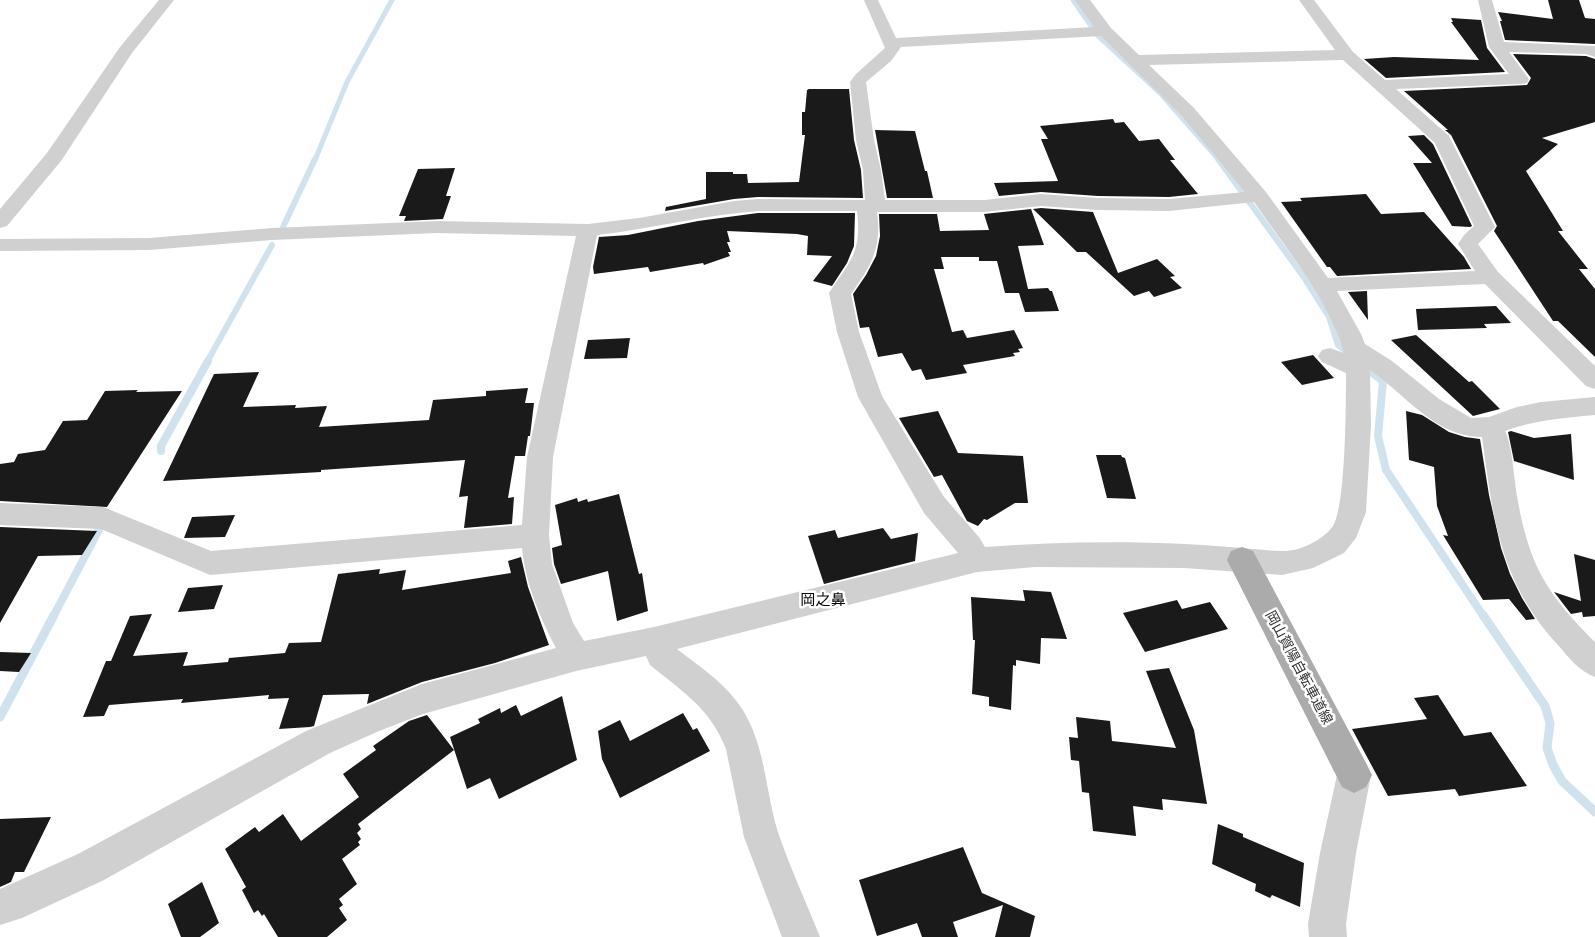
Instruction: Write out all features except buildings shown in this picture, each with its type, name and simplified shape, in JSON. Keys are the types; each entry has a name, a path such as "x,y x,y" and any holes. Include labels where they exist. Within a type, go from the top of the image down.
{"main road":[{"name":"岡山賀陽自転車道線","path":"1242,560 1354,775"}],"street":[{"path":"0,222 54,157 126,50 167,0"},
{"path":"871,0 892,43 891,51 863,75 858,82 865,140 872,170 871,206 865,258 840,293 848,332 870,397 934,505 969,545 977,560"},
{"path":"0,907 9,905 91,867 318,742 368,720 422,699 576,657 654,641 977,560 1035,555 1184,556 1282,563 1303,560 1334,544 1346,530 1352,512 1358,426 1357,359 1339,313 1322,285 1250,196 1188,112 1133,60 1098,31 1082,0"},
{"path":"1306,0 1347,55 1446,145 1485,227 1468,244 1490,277 1595,380"},
{"path":"1382,85 1521,79 1497,47 1485,0"},
{"path":"892,43 1098,31"},
{"path":"1497,47 1588,49 1595,52"},
{"path":"1133,60 1347,55"},
{"path":"0,244 149,244 272,234 437,226 588,230 639,224 734,207 758,205 984,206 1041,200 1098,204 1169,205 1250,196"},
{"path":"576,657 560,627 550,600 538,564 535,535 540,456 588,230"},
{"path":"1322,285 1490,277"},
{"path":"1330,356 1357,359 1386,369 1414,394 1450,418 1477,429 1491,430 1522,415 1549,410 1595,406"},
{"path":"1491,430 1508,518 1518,558 1541,602 1595,663"},
{"path":"0,514 103,518 210,563 535,535"},
{"path":"654,641 660,655 708,693 724,710 735,730 743,750 762,837 801,937"},
{"path":"1328,937 1327,924 1338,853 1354,775"}],"waterway":[{"path":"315,160 347,82 392,0"},
{"path":"1073,0 1098,36 1161,94 1219,160"},
{"path":"283,227 315,159"},
{"path":"1218,159 1303,276 1329,317 1338,345 1349,354"},
{"path":"207,362 272,245"},
{"path":"161,451 161,446 208,361"},
{"path":"1362,365 1383,381 1378,436 1386,470 1484,617"},
{"path":"53,617 102,524"},
{"path":"0,717 54,615"},
{"path":"1483,615 1545,706 1550,723 1547,748 1553,765 1562,781 1595,812"}],"district":[{"name":"岡之鼻","path":"823,601"}]}
